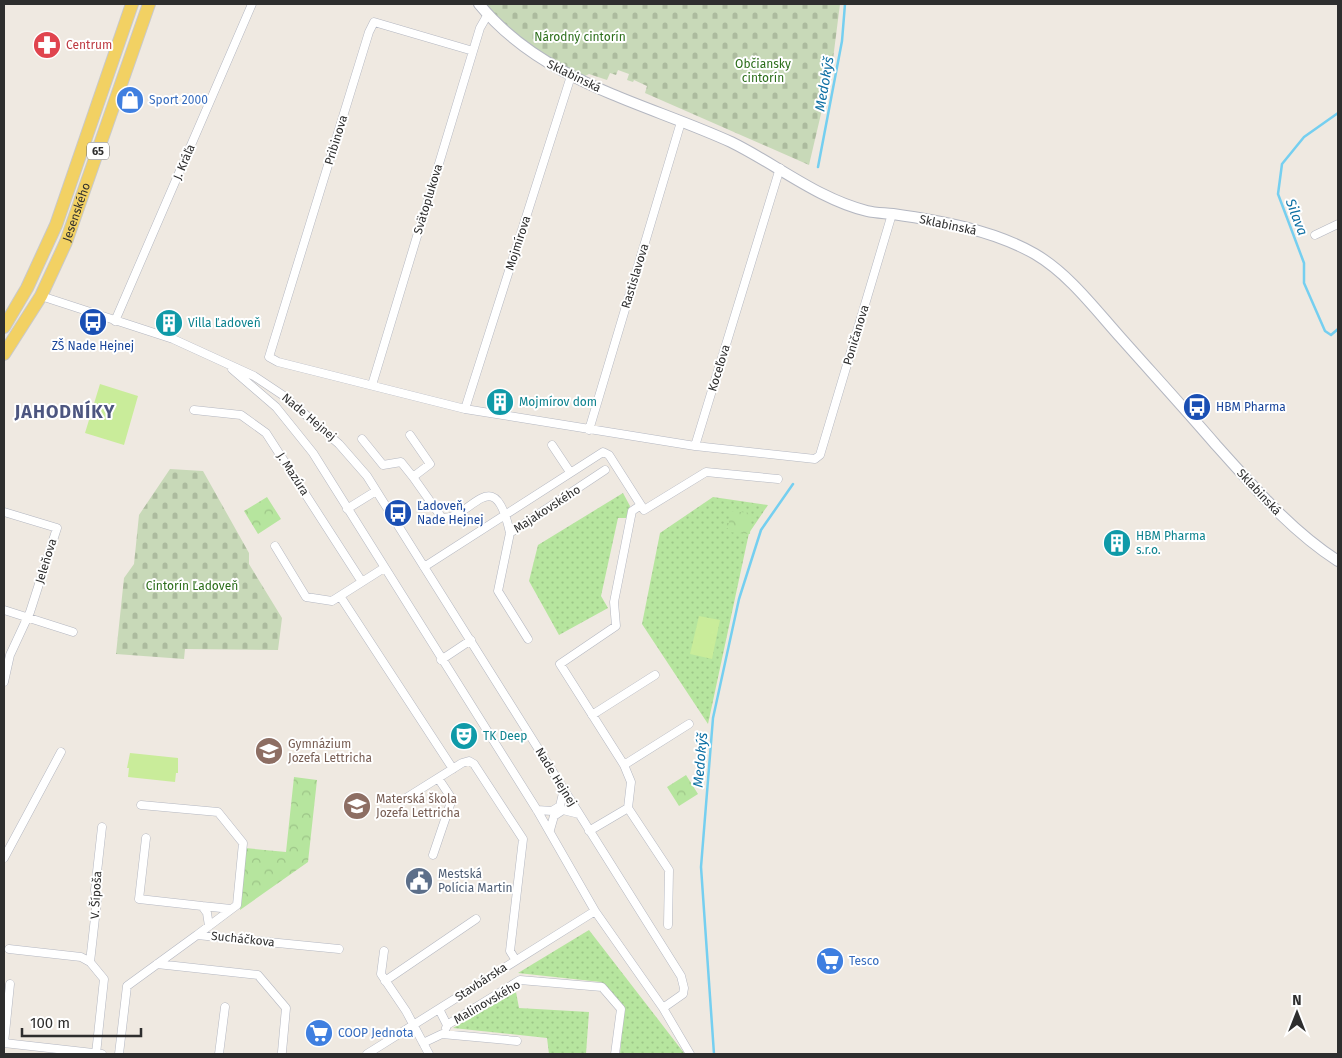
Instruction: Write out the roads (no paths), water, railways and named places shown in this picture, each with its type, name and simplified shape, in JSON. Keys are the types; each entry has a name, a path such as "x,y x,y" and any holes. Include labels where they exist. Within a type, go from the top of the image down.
{"main road":[{"name":"Jesenského","path":"4,326 22,298 33,276 64,202 132,4"},
{"name":"Jesenského","path":"4,354 40,296 66,242 149,4"},
{"path":"22,298 40,296 33,276"}],"street":[{"name":"J. Kráľa","path":"116,321 252,4"},
{"name":"Sklabinská","path":"479,4 537,56 571,76 731,142 833,199 869,212 892,214 981,231 1020,246 1038,256 1080,292 1261,496 1302,534 1338,561"},
{"name":"Svätoplukova","path":"372,385 480,28 488,14"},
{"name":"Pribinova","path":"372,385 278,362 269,357 369,32 374,22 473,51"},
{"name":"Mojmírova","path":"465,409 571,76"},
{"name":"Rastislavova","path":"589,430 681,122"},
{"name":"Koceľova","path":"695,446 780,168"},
{"name":"Poničanova","path":"695,446 815,459 820,455 892,214"},
{"path":"1315,235 1338,224"},
{"name":"Nade Hejnej","path":"40,296 173,339 254,376 271,386 320,425 355,461 471,640 683,982 683,994 663,1008"},
{"name":"Nade Hejnej","path":"224,363 276,407 290,422 348,509 441,660 550,830 595,911 663,1008 690,1054"},
{"path":"372,385 465,409 695,446"},
{"name":"J. Mazúra","path":"194,410 241,416 266,433 362,582"},
{"path":"410,435 430,464 413,477"},
{"path":"362,438 383,465 402,462 442,518 449,518 480,497 487,496 496,500 506,516 510,533"},
{"path":"552,445 570,472"},
{"path":"424,567 603,452 609,455 643,507"},
{"name":"Majakovského","path":"528,638 498,591 510,533 605,470"},
{"path":"668,924 669,870 628,808 631,782 624,765 560,664 616,626 614,602 632,512 706,472 778,479"},
{"path":"348,509 376,491"},
{"name":"Jeleňova","path":"4,512 57,528 28,618"},
{"path":"275,546 306,597 332,601 384,568"},
{"path":"340,596 453,769"},
{"path":"4,610 73,632"},
{"path":"4,682 7,655 28,618"},
{"path":"441,660 471,640"},
{"path":"592,715 655,675"},
{"path":"624,765 689,724"},
{"path":"4,858 61,752"},
{"path":"403,800 453,769 469,761 474,764 523,840 510,951 515,959"},
{"path":"433,855 452,799 438,778"},
{"path":"537,810 552,812 560,806 564,789"},
{"path":"142,805 218,812 243,843 237,905 197,935"},
{"path":"589,831 628,808"},
{"path":"550,830 554,816 563,810 579,814"},
{"name":"V. Šípoša","path":"90,962 102,827"},
{"path":"146,838 138,899 231,909"},
{"path":"202,906 207,912 209,926"},
{"name":"Stavbárska","path":"367,1054 515,959 595,911"},
{"path":"385,981 476,919"},
{"name":"Sucháčkova","path":"119,1054 127,986 197,935 339,949"},
{"path":"9,949 81,957 90,962 104,979 98,1054 4,1043 10,984"},
{"path":"384,951 380,974 414,1025 430,1054"},
{"path":"156,964 258,975 286,1008 282,1052"},
{"name":"Malinovského","path":"447,1025 520,980 602,987 621,1009 615,1054"},
{"path":"219,1054 224,1007"},
{"path":"439,1009 447,1025 442,1034"},
{"name":"Malinovského","path":"423,1043 442,1034 516,1041"}],"waterway":[{"name":"Medokýš","path":"818,167 842,41 845,4"},
{"name":"Silava","path":"1338,113 1304,137 1282,164 1278,194 1304,263 1304,283 1325,331 1331,335 1338,329"},
{"name":"Medokýš","path":"714,1054 701,867 713,718 739,599 761,530 793,484"}],"place":[{"name":"Centrum","path":"47,45"},
{"name":"Sport 2000","path":"130,100"},
{"name":"ZŠ Nade Hejnej","path":"93,322"},
{"name":"Villa Ľadoveň","path":"169,323"},
{"name":"Mojmírov dom","path":"500,402"},
{"name":"HBM Pharma","path":"1197,407"},
{"name":"Ľadoveň, Nade Hejnej","path":"398,513"},
{"name":"HBM Pharma s.r.o.","path":"1117,543"},
{"name":"TK Deep","path":"464,736"},
{"name":"Gymnázium Jozefa Lettricha","path":"269,751"},
{"name":"Materská škola Jozefa Lettricha","path":"357,806"},
{"name":"Mestská Polícia Martin","path":"419,881"},
{"name":"Tesco","path":"830,961"},
{"name":"COOP Jednota","path":"319,1033"}],"district":[{"name":"JAHODNÍKY","path":"65,412"}],"park label":[{"name":"Národný cintorín","path":"580,37"},
{"name":"Občiansky cintorín","path":"763,71"},
{"name":"Cintorín Ľadoveň","path":"192,586"}]}
